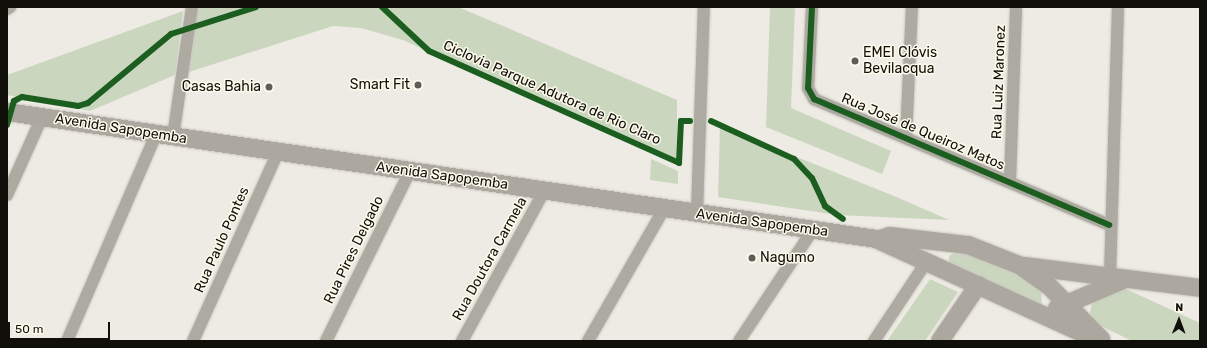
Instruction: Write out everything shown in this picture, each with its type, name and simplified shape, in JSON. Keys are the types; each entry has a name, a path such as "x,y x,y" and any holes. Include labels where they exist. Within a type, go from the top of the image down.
{"main road":[{"name":"Avenida Sapopemba","path":"7,112 876,240 933,264 1028,308 1076,336 1100,341"},
{"name":"Avenida Sapopemba","path":"876,240 890,236 968,245 1019,265 1048,285 1103,341"},
{"path":"933,264 945,253 968,245"},
{"path":"1019,265 1200,288"},
{"path":"1028,308 1042,310 1067,305 1116,278"},
{"path":"940,341 978,285"}],"street":[{"path":"67,341 165,135 192,7"},
{"path":"697,213 704,7"},
{"name":"Rua José de Queiroz Matos","path":"812,7 809,94 814,99 1010,181 1109,225"},
{"path":"906,138 912,7"},
{"name":"Rua Luiz Maronez","path":"1010,181 1016,7"},
{"path":"1116,278 1109,225 1118,7"},
{"path":"7,195 42,117"},
{"name":"Rua Paulo Pontes","path":"193,341 278,152"},
{"name":"Rua Pires Delgado","path":"326,341 410,172"},
{"name":"Rua Doutora Carmela","path":"462,341 544,191"},
{"path":"588,341 664,209"},
{"path":"739,341 812,231"},
{"path":"874,341 933,264"}],"green space":[{"path":"198,7 458,7 677,100 677,165 403,40 361,28 333,26 189,72"},
{"path":"770,7 795,7 791,108 891,151 882,174 766,127"},
{"path":"183,11 175,75 90,111 7,95 7,75"},
{"path":"720,126 899,198 949,220 837,215 718,197"},
{"path":"651,159 678,171 678,184 650,180"},
{"path":"958,251 1005,266 1041,290 1042,304 1030,305 949,262 949,256"},
{"path":"930,279 958,292 925,341 887,341"},
{"path":"1126,289 1200,323 1200,341 1132,341 1095,323 1090,313 1092,302"}],"cycle path":[{"path":"7,125 14,101 22,97 78,106 88,103 171,34 256,7"},
{"name":"Ciclovia Parque Adutora de Rio Claro","path":"382,7 429,51 679,163 681,121 690,121"},
{"path":"812,7 808,88 814,99 1109,225"},
{"path":"711,121 794,159 812,178 825,206 843,219"}],"place":[{"name":"EMEI Clóvis Bevilacqua","path":"855,61"},
{"name":"Smart Fit","path":"418,85"},
{"name":"Casas Bahia","path":"269,87"},
{"name":"Nagumo","path":"752,258"}]}
